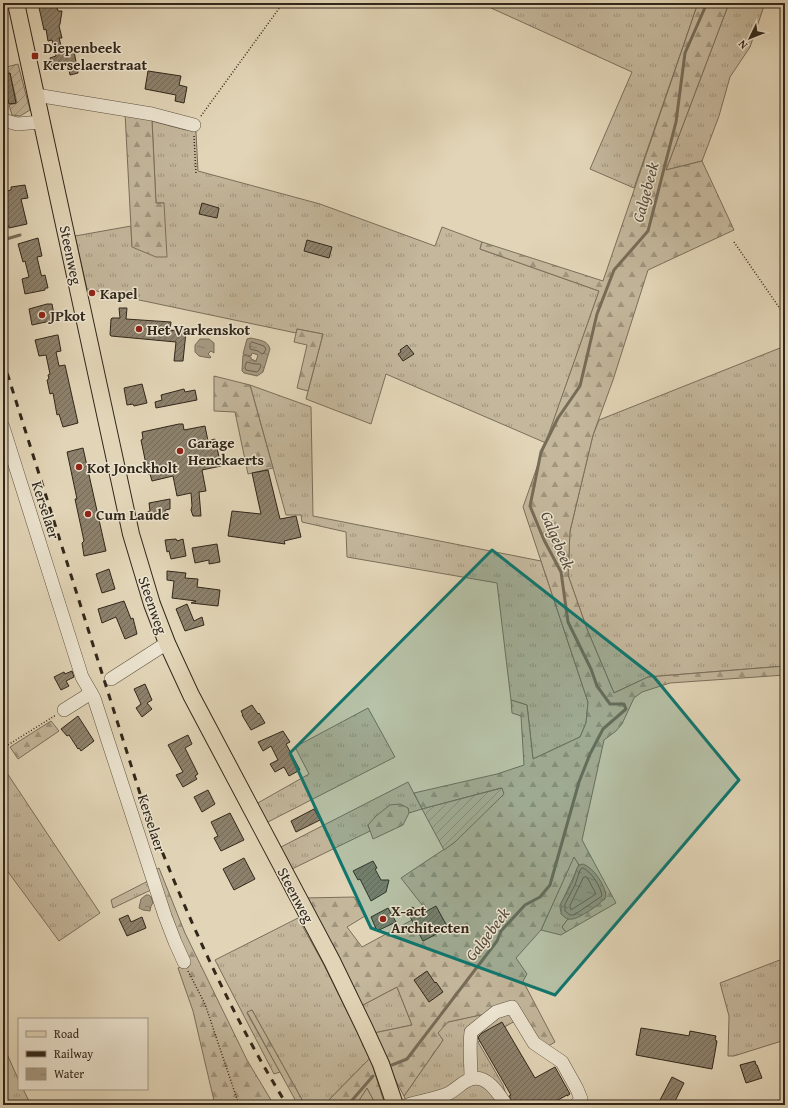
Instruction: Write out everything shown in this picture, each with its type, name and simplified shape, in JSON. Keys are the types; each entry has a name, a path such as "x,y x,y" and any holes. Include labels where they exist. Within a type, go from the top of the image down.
{"main road":[{"name":"Steenweg","path":"16,3 131,534 152,604 167,643 191,695 332,961 385,1074 395,1105"}],"street":[{"path":"36,95 152,114 194,125"},
{"path":"3,120 17,124 42,122"},
{"name":"Kerselaer","path":"3,427 82,677 94,698 165,916 184,962"},
{"path":"112,678 167,643"},
{"path":"64,710 91,693"},
{"path":"471,1079 469,1046 471,1032 496,1012 512,1006 534,1043 562,1062 581,1099 576,1105"},
{"path":"408,1105 448,1094 471,1079 486,1081 497,1090 506,1105"}],"path":[{"path":"196,174 194,125 284,3"},
{"path":"483,3 493,8"},
{"path":"734,242 785,316"},
{"path":"3,748 64,710"},
{"path":"184,962 205,1004 239,1105"}],"highlighted area":[{"path":"492,550 654,677 739,780 555,995 371,928 290,753"}],"green space":[{"path":"495,3 698,3 634,188 590,169 632,72 491,8"},
{"path":"698,3 729,3 666,170 702,161 734,230 648,270 613,380 593,435 570,531 568,575 587,629 614,693 648,677 785,666 785,675 670,683 642,692 634,698 622,724 616,731 604,740 582,840 616,903 566,932 562,927 568,919 575,918 605,899 606,892 579,865 574,857 541,930 516,958 527,974 523,981 555,1042 540,1051 518,1007 448,1022 438,1033 443,1040 404,1096 374,1033 412,1025 397,987 361,1006 304,898 354,897 365,916 347,927 362,947 412,920 426,910 401,878 455,842 501,788 422,809 414,793 497,774 524,765 521,716 512,713 511,700 527,705 533,759 580,737 586,723 588,702 523,507 599,291 480,249 482,242 603,281"},
{"path":"729,3 765,3 750,47 730,77 719,116 702,161 666,170"},
{"path":"18,64 30,110 20,116 12,115 9,105 17,103 10,73 3,74 3,68"},
{"path":"125,113 195,123 186,130 152,121 156,203 164,203 167,257 156,257 132,247"},
{"path":"152,120 196,132 198,171 320,204 435,246 442,227 482,242 480,249 599,291 546,443 386,374 371,424 306,399 323,334 297,329 296,333 87,289 75,236 131,226 132,247 164,203 156,203"},
{"path":"297,329 323,334 308,391 297,388 307,345 294,342"},
{"path":"785,346 785,666 648,677 614,693 587,629 568,575 570,531 593,435 599,420"},
{"path":"214,376 250,385 273,468 248,474 235,412 214,411"},
{"path":"250,385 311,407 313,516 541,561 588,702 586,723 580,737 533,759 527,705 511,700 497,583 347,557 346,532 302,522 301,515 286,515"},
{"path":"368,708 395,757 266,823 256,804 309,774 295,747"},
{"path":"51,721 59,731 18,759 10,747"},
{"path":"3,767 100,913 59,941 3,865"},
{"path":"408,782 422,809 409,813 408,808 368,825 370,831 290,870 279,848"},
{"path":"502,788 504,794 455,842 444,850 422,809"},
{"path":"400,804 408,808 409,813 403,825 373,839 368,825 376,816 390,805"},
{"path":"574,856 579,865 560,906 562,914 568,919 562,927 566,932 561,935 541,930"},
{"path":"159,868 185,933 247,1060 274,1105 215,1105 193,1011 178,968 187,964 153,871"},
{"path":"150,880 153,889 113,908 111,900"},
{"path":"298,918 324,965 370,1058 324,1105 305,1105 252,1010 247,1013 280,1072 274,1074 215,960"},
{"path":"785,958 785,1040 734,1056 728,1056 729,1016 720,983"},
{"path":"397,987 412,1025 374,1033 361,1006"},
{"path":"518,1006 524,1016 478,1042 503,1085 509,1105 407,1105 404,1096 443,1040 437,1033 448,1022"},
{"path":"252,1010 305,1105 298,1105 247,1012"},
{"path":"3,1045 18,1079 18,1090 24,1090 31,1105 3,1105"},
{"path":"370,1058 385,1105 376,1105 367,1088 356,1105 324,1105"},
{"path":"367,1088 376,1105 356,1105"}],"water":[{"path":"251,338 265,342 270,349 263,372 257,376 244,373 242,371 243,355 251,357 251,359 256,361 258,355 252,353 251,356 243,354 247,339"},
{"path":"200,339 209,339 214,343 214,353 211,351 208,354 211,357 210,358 199,356 195,352 195,345"},
{"path":"583,864 591,869 598,877 604,887 606,896 601,902 585,913 569,919 561,914 561,903 572,883 577,868 579,865"},
{"path":"146,895 151,897 153,903 150,911 139,908 141,899"}],"building":[{"path":"38,3 56,3 58,11 62,11 59,26 62,38 59,38 63,53 74,51 78,73 70,75 68,65 52,68 50,58 56,56 52,40 48,41 46,29 44,30"},
{"path":"148,71 181,76 179,85 187,87 184,103 175,101 176,95 145,89"},
{"path":"10,73 16,103 9,104 8,100 3,101 3,75"},
{"path":"25,185 28,198 21,199 27,224 9,228 9,226 3,227 3,192 11,190 11,187"},
{"path":"202,203 219,208 217,218 199,214"},
{"path":"38,238 42,256 37,257 41,274 42,276 45,275 48,288 25,294 22,279 29,277 25,261 23,262 18,244"},
{"path":"307,240 332,247 329,258 304,251"},
{"name":"JPkot","path":"52,304 55,320 32,325 29,309"},
{"name":"Het Varkenskot","path":"119,308 127,308 126,319 171,322 170,330 186,332 183,361 174,361 176,342 111,336 111,319 120,318"},
{"path":"58,335 61,351 56,352 59,366 65,365 78,423 63,427 59,414 57,415 53,393 50,394 47,380 49,379 48,375 50,374 46,355 39,356 35,340"},
{"path":"407,345 414,354 403,361 398,354 401,352 400,350"},
{"path":"142,384 147,403 134,406 133,404 127,405 124,388"},
{"path":"184,389 185,392 195,390 197,400 156,408 155,402 162,400 161,395"},
{"name":"Garage Henckaerts","path":"183,424 184,430 205,426 208,441 215,439 221,466 202,470 206,491 199,492 201,516 193,516 191,510 191,493 177,496 173,476 152,481 150,474 148,474 141,440 143,439 142,432"},
{"path":"83,448 106,551 84,556 82,543 84,541 67,452"},
{"path":"268,470 280,519 296,516 301,537 284,541 285,544 228,536 232,511 261,514 252,473"},
{"path":"170,499 170,509 165,510 166,516 149,520 147,512 150,511 149,503"},
{"path":"176,539 177,541 183,539 186,556 171,559 169,551 167,552 165,540"},
{"path":"217,544 220,562 209,564 209,560 195,563 192,548"},
{"path":"109,569 115,589 102,593 96,574"},
{"path":"167,571 186,573 185,578 198,579 197,587 220,590 218,606 191,603 196,601 172,598 174,581 167,580"},
{"path":"124,601 131,619 133,618 137,634 125,639 116,617 102,623 98,609"},
{"path":"187,604 194,621 202,617 204,625 185,631 176,609"},
{"path":"72,671 74,677 66,681 69,686 61,690 54,677 64,672 65,674"},
{"path":"145,684 152,700 147,703 152,709 142,717 136,708 141,704 134,689"},
{"path":"252,705 265,723 251,730 241,711"},
{"path":"78,716 94,741 81,751 69,735 67,736 61,729"},
{"path":"283,731 290,742 286,744 300,770 289,776 284,767 275,772 270,764 278,760 271,746 263,751 258,742"},
{"path":"188,735 192,744 185,748 198,774 195,776 197,779 183,787 176,775 183,772 168,745"},
{"path":"208,790 215,804 202,812 194,797"},
{"path":"314,809 320,820 296,832 291,821"},
{"path":"230,813 244,840 221,851 214,838 218,836 211,822"},
{"path":"244,858 255,879 234,890 223,869"},
{"path":"373,861 377,868 375,869 381,880 389,880 386,892 371,901 360,879 358,880 353,871"},
{"path":"436,906 448,928 423,941 407,911 413,907 418,916"},
{"name":"X-act Architecten","path":"388,908 396,922 377,931 371,917"},
{"path":"128,915 131,922 142,917 146,928 127,936 119,919"},
{"path":"427,971 443,992 429,1002 414,980"},
{"path":"502,1022 535,1078 555,1067 570,1094 549,1105 514,1105 509,1096 511,1095 478,1038 482,1033"},
{"path":"641,1028 689,1036 690,1031 716,1036 715,1040 717,1041 712,1069 636,1055"},
{"path":"755,1061 762,1078 746,1083 740,1065"},
{"path":"672,1077 684,1083 673,1105 665,1105 659,1102"}],"waterway":[{"name":"Galgebeek","path":"392,1065 407,1059 497,941 501,931 525,905 540,897 550,885 579,782 590,754 603,729 626,709 624,704 610,704 597,686 591,669 568,622 561,572 544,540 530,506 541,452 558,418 580,386 597,314 614,270 648,231 676,122 685,53 707,3"},
{"path":"3,240 20,235"},
{"name":"Galgebeek","path":"348,1105 373,1076"}],"railway":[{"path":"3,360 143,803 174,881 226,995 245,1032 287,1105"}],"place":[{"name":"Diepenbeek Kerselaerstraat","path":"35,56"},
{"name":"Kapel","path":"92,293"},
{"name":"JPkot","path":"42,315"},
{"name":"Het Varkenskot","path":"139,329"},
{"name":"Garage Henckaerts","path":"180,451"},
{"name":"Kot Jonckholt","path":"79,467"},
{"name":"Cum Laude","path":"88,514"},
{"name":"X-act Architecten","path":"383,919"}]}
